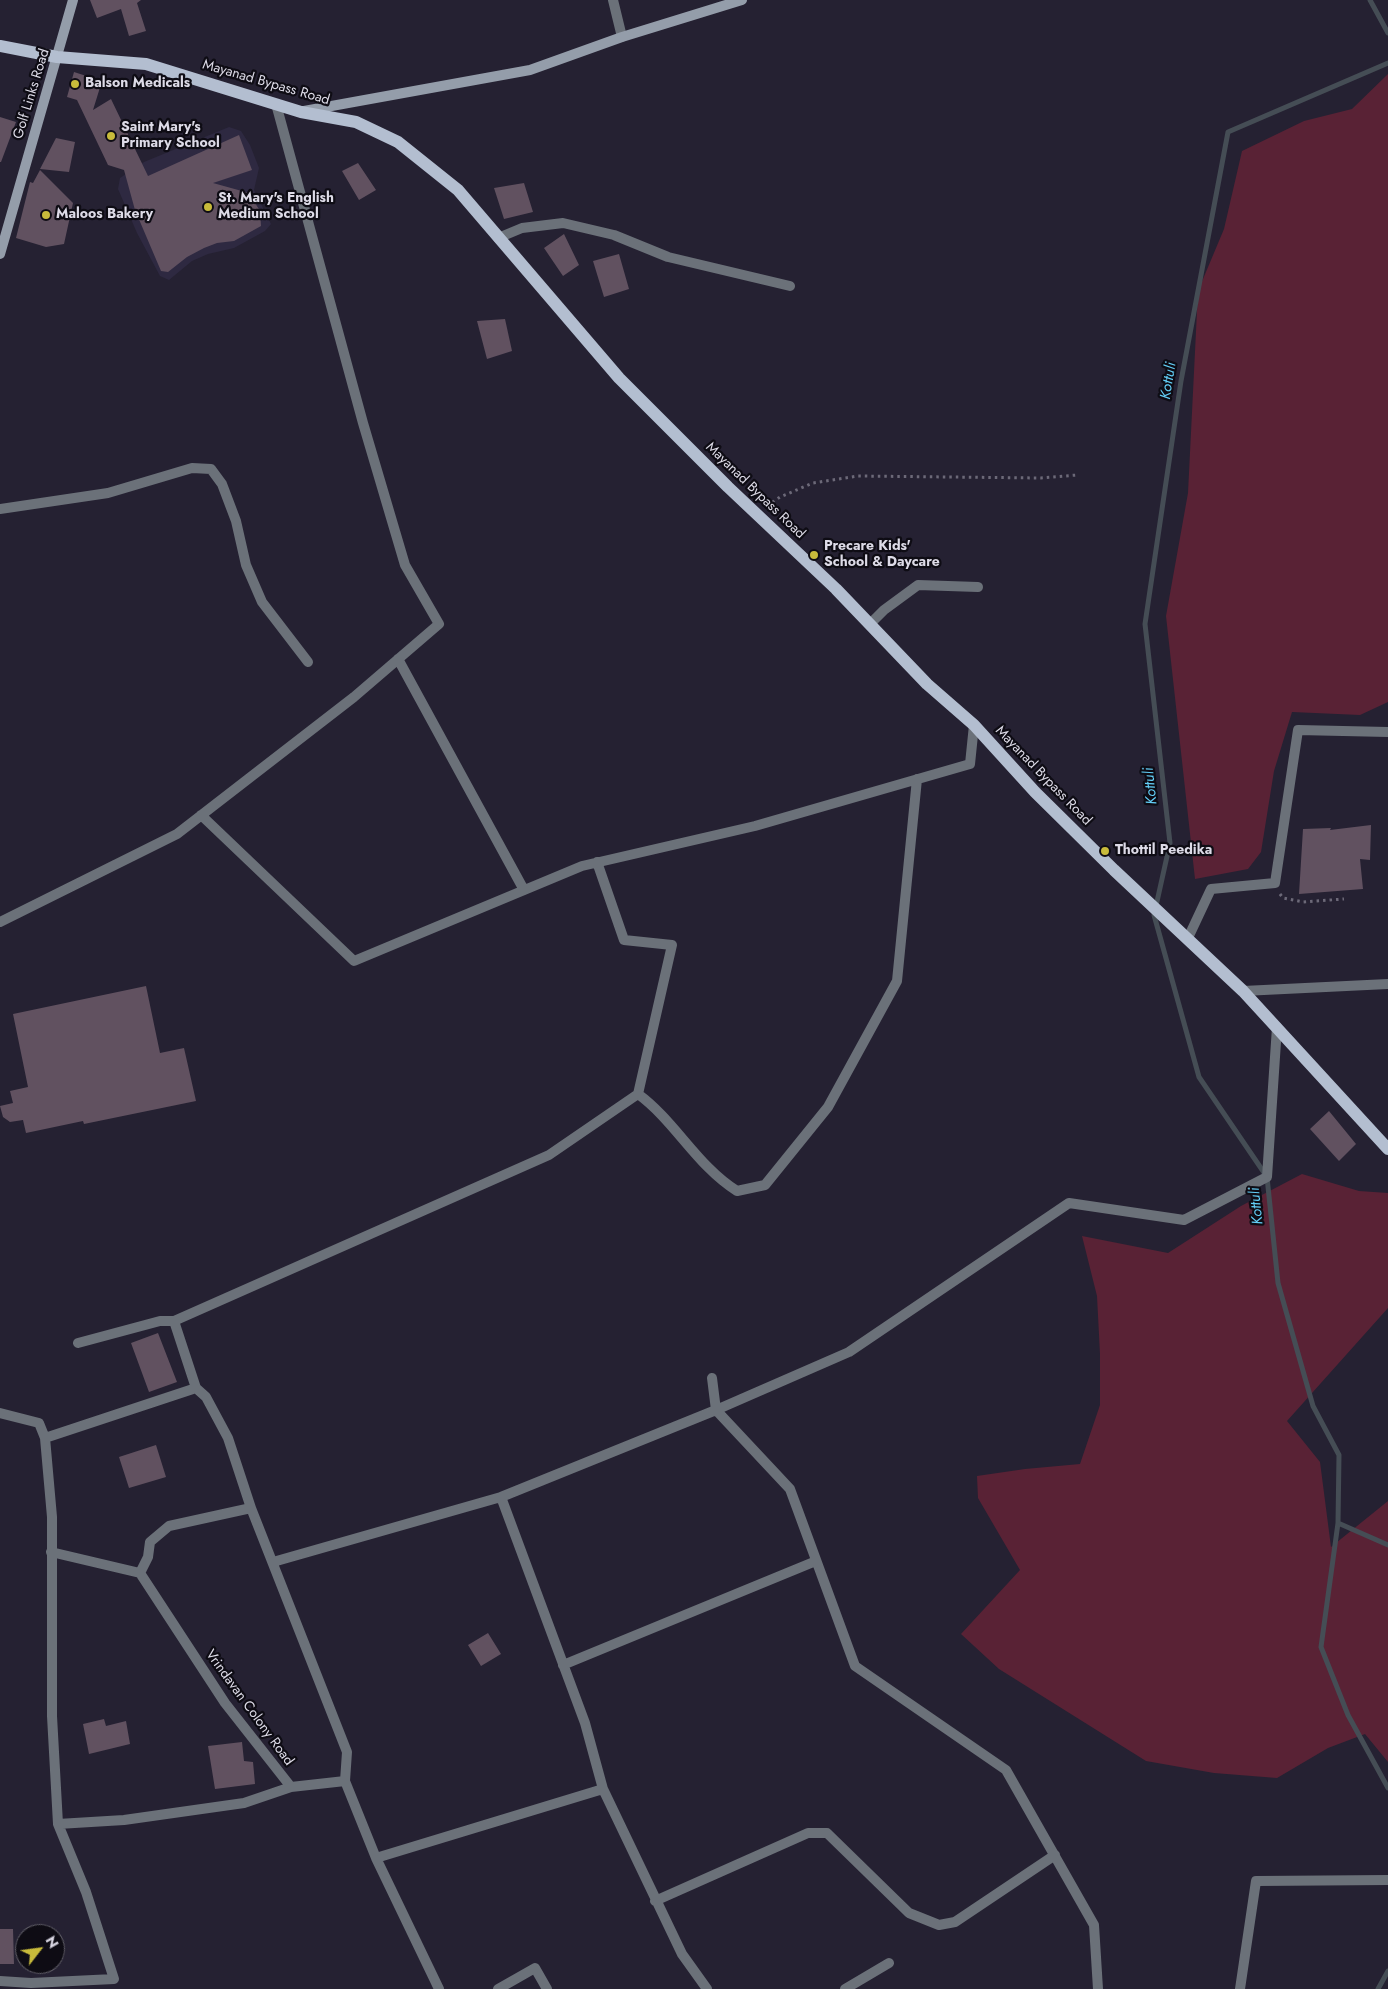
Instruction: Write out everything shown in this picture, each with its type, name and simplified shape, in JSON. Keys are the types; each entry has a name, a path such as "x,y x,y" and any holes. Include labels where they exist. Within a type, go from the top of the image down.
{"main road":[{"name":"Golf Links Road","path":"0,254 73,0"},
{"path":"301,112 530,70 622,37 742,0"},
{"name":"Mayanad Bypass Road","path":"0,46 57,57 146,64 301,112 356,122 398,142 458,190 618,378 756,514 836,589 927,684 974,725 1035,792 1114,870 1243,991 1388,1149"},
{"path":"335,118 355,102"}],"street":[{"path":"613,0 622,37"},
{"path":"0,922 177,834 354,698 439,624 405,565 360,413 276,104"},
{"path":"498,238 522,228 563,223 614,235 668,257 790,286"},
{"path":"0,509 108,493 192,468 211,469 222,484 236,521 246,565 262,602 308,662"},
{"path":"870,624 884,610 918,585 978,588"},
{"path":"398,659 524,890"},
{"path":"201,815 354,961 582,866 754,826 970,764 974,725"},
{"path":"1186,936 1211,889 1274,883 1298,730 1388,732"},
{"path":"638,1094 652,1104 718,1179 737,1191 765,1186 828,1106 897,981 917,779"},
{"path":"78,1343 160,1320 174,1321 549,1155 638,1094 672,945 624,940 597,862"},
{"path":"1243,991 1388,984"},
{"path":"272,1562 501,1496 716,1410 849,1352 1069,1203 1184,1220 1267,1177 1277,1028"},
{"path":"174,1321 196,1388 206,1397 228,1438 251,1508 347,1752 345,1781 376,1858 439,1989"},
{"path":"712,1378 716,1410 790,1488 855,1666 1006,1770 1094,1925 1098,1989"},
{"path":"45,1438 196,1388"},
{"path":"0,1413 39,1424 45,1438 52,1517 52,1716 58,1824 86,1892 116,1984 31,1986 0,1980"},
{"path":"501,1496 585,1723 603,1789 682,1954 707,1989"},
{"path":"52,1552 140,1573 148,1557 150,1542 169,1526 251,1508"},
{"path":"563,1665 816,1560"},
{"name":"Vrindavan Colony Road","path":"58,1824 124,1820 244,1803 290,1787 225,1703 140,1573"},
{"path":"290,1787 345,1781"},
{"path":"376,1858 603,1789"},
{"path":"655,1901 808,1833 827,1834 909,1913 939,1925 956,1922 1055,1855"},
{"path":"1240,1989 1256,1881 1388,1880"},
{"path":"845,1989 889,1963"},
{"path":"498,1989 535,1968 547,1989"}],"path":[{"path":"756,514 780,496 813,482 858,476 1041,478 1077,475"},
{"path":"1274,883 1283,898 1303,902 1344,899"}],"shaded area":[{"path":"1388,74 1388,702 1360,715 1292,712 1274,771 1261,852 1248,869 1195,879 1166,616 1188,493 1198,291 1224,229 1242,151 1304,121 1352,109"},
{"path":"229,127 241,131 250,145 259,168 254,190 271,224 265,231 234,248 208,254 192,261 169,280 160,276 137,233 118,189 120,178 144,162"},
{"path":"1302,1174 1359,1191 1388,1193 1388,1308 1287,1421 1320,1462 1331,1547 1388,1501 1388,1762 1365,1734 1328,1748 1277,1778 1214,1773 1146,1761 999,1669 961,1634 1020,1570 978,1498 977,1476 1080,1464 1100,1405 1097,1296 1082,1236 1168,1253 1241,1206"}],"building":[{"path":"90,0 141,0 137,3 146,31 129,36 121,9 97,18"},
{"path":"74,72 102,81 93,110 111,99 148,176 239,135 252,170 213,183 249,193 260,211 261,226 234,241 217,243 204,248 187,257 168,272 161,271 135,210 124,170 108,165 77,100 67,97"},
{"path":"0,117 16,122 1,162 0,162"},
{"path":"56,138 75,142 69,172 40,169"},
{"path":"358,163 376,190 359,200 342,171"},
{"path":"40,170 73,203 64,244 46,247 16,238 30,182 33,183"},
{"path":"524,183 533,212 504,219 494,188"},
{"path":"564,234 579,265 563,276 544,248"},
{"path":"619,254 629,289 604,297 593,261"},
{"path":"505,319 512,351 487,359 477,321"},
{"path":"1371,825 1370,860 1360,859 1363,889 1299,894 1303,829 1331,828 1330,830"},
{"path":"146,986 160,1053 184,1048 196,1101 84,1124 83,1121 26,1133 23,1120 10,1122 3,1117 0,1106 13,1103 10,1091 28,1087 13,1014"},
{"path":"1329,1111 1356,1144 1339,1161 1310,1129"},
{"path":"158,1333 177,1382 149,1392 131,1343"},
{"path":"156,1445 166,1477 129,1488 119,1457"},
{"path":"488,1633 501,1654 481,1666 468,1645"},
{"path":"104,1719 106,1726 126,1721 130,1744 89,1754 83,1724"},
{"path":"242,1742 244,1761 253,1762 255,1784 215,1789 208,1746"},
{"path":"0,1929 13,1929 14,1964 0,1964"}],"waterway":[{"name":"Kottuli","path":"1370,0 1388,33"},
{"name":"Kottuli","path":"1388,63 1228,132 1181,381 1145,624 1170,843 1154,915 1199,1077 1267,1177 1278,1283 1313,1406 1339,1455 1338,1523 1388,1545"},
{"path":"1338,1523 1321,1647 1348,1715 1388,1788"},
{"path":"1378,1989 1388,1971"}],"place":[{"name":"Balson Medicals","path":"75,84"},
{"name":"Saint Mary's Primary School","path":"111,136"},
{"name":"St. Mary's English Medium School","path":"208,207"},
{"name":"Maloos Bakery","path":"46,215"},
{"name":"Precare Kids' School & Daycare","path":"814,555"},
{"name":"Thottil Peedika","path":"1105,851"}]}
